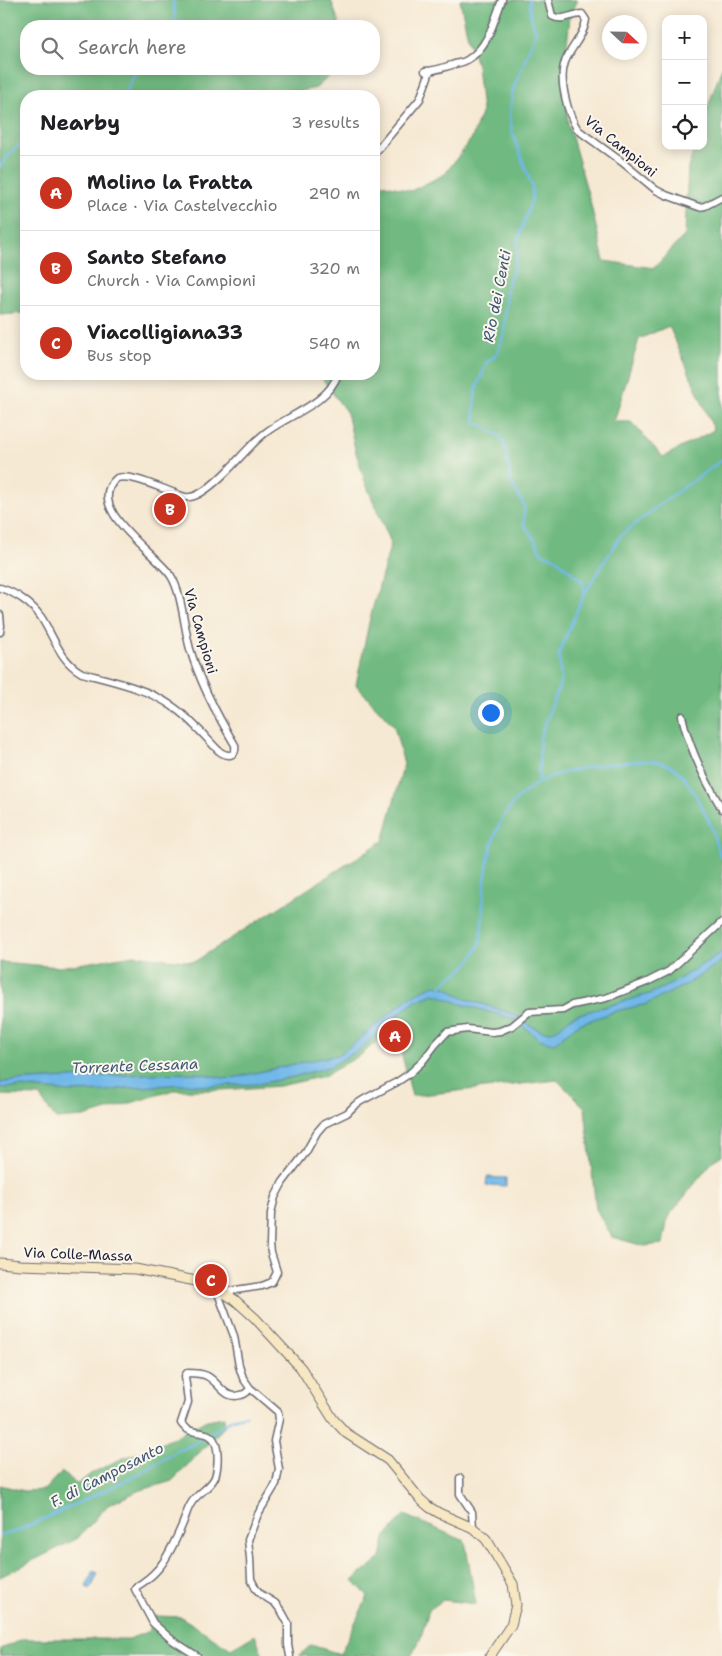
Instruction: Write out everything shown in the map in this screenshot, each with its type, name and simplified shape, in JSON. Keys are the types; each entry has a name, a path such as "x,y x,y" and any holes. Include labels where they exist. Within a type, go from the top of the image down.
{"street":[{"path":"380,147 420,99 429,74 425,71 438,70 465,61 473,56 492,30 502,0"},
{"name":"Via Campioni","path":"548,0 552,16 555,18 561,19 582,14 586,20 565,61 563,73 568,106 578,130 661,193 699,207 722,197"},
{"name":"Via Campioni","path":"0,588 20,598 37,612 64,659 76,670 134,688 162,700 188,719 219,752 224,755 233,754 236,749 235,745 206,690 194,662 175,584 166,569 128,532 109,507 106,494 108,488 117,478 128,477 180,495 190,497 197,495 224,475 258,438 322,397 333,386 336,380"},
{"path":"0,615 0,632"},
{"path":"682,716 690,745 722,809"},
{"path":"290,1656 288,1623 275,1603 256,1590 251,1579 248,1540 258,1514 276,1484 279,1469 274,1441 279,1419 278,1412 250,1388 243,1378 234,1336 220,1290 262,1286 275,1280 277,1272 270,1244 271,1213 275,1197 283,1182 306,1152 322,1126 347,1113 355,1105 409,1074 422,1062 447,1032 467,1029 492,1032 512,1026 529,1012 563,1010 572,1005 606,998 654,979 673,968 722,922"},
{"name":"Via Colle-Massa","path":"0,1263 20,1266 135,1269 201,1282 220,1290 255,1318 301,1368 333,1419 346,1433 388,1460 420,1499 429,1507 473,1528 492,1547 514,1584 516,1605 511,1625 490,1656"},
{"path":"196,1656 172,1640 153,1623 136,1587 160,1568 191,1503 210,1484 216,1473 216,1445 213,1438 206,1433 189,1431 181,1423 188,1402 185,1376 187,1373 191,1373 207,1376 221,1390 234,1396 247,1393 250,1388"},
{"path":"460,1478 460,1494 472,1512 473,1528"}],"green space":[{"path":"0,0 331,0 338,20 20,20 20,75 330,75 316,88 306,90 20,90 20,313 0,315"},
{"path":"460,0 578,0 570,16 564,73 568,123 590,201 604,261 654,268 685,235 688,168 694,150 707,150 707,110 722,67 722,1155 713,1161 668,1217 663,1244 644,1246 612,1237 596,1209 585,1108 557,1080 412,1096 395,1026 362,1054 324,1076 280,1086 220,1090 174,1090 84,1117 56,1119 39,1096 0,1095 0,962 60,967 134,955 194,962 383,841 404,764 394,726 356,685 370,618 391,543 366,484 356,453 347,413 323,380 380,380 380,183 411,191 445,174 472,138 482,111 477,65 468,38","holes":["669,326 714,430 663,457 631,422 614,422 639,339"]},
{"path":"224,1417 224,1427 172,1481 138,1491 108,1505 78,1538 0,1577 0,1485 24,1491 44,1490 61,1472 78,1484 92,1473 121,1459 157,1446 207,1420"},
{"path":"404,1515 465,1541 476,1604 443,1600 429,1610 420,1640 411,1656 299,1656 311,1645 340,1654 368,1596 353,1580 381,1558 385,1538"},
{"path":"155,1616 181,1617 231,1649 255,1635 263,1656 0,1656 1,1649 23,1639 128,1639 148,1632"}],"water":[{"path":"722,952 722,961 689,983 647,1004 620,1010 579,1024 554,1043 539,1039 514,1019 434,994 416,1001 401,1012 359,1050 329,1067 293,1077 258,1084 209,1086 185,1084 105,1091 71,1092 20,1087 0,1088 0,1083 12,1081 146,1074 197,1073 228,1079 338,1055 406,1000 435,985 447,988 461,997 515,1015 541,1031 552,1032 573,1016 649,994 671,984"},
{"path":"487,1177 506,1178 506,1186 486,1185"},
{"path":"93,1571 98,1573 91,1589 86,1587"}],"waterway":[{"path":"173,0 175,20"},
{"name":"Rio dei Centi","path":"529,0 530,13 536,33 513,89 510,116 512,132 532,186 532,199 518,239 517,257 507,287 504,333 497,354 487,362 476,389 474,408 475,422 500,436 505,445 511,482 524,505 524,524 541,553 554,557 584,583 584,594 559,653 561,681 540,737 539,782"},
{"path":"127,90 134,75"},
{"path":"0,167 11,152 20,145"},
{"path":"585,593 621,535 722,460"},
{"name":"Rio dei Centi","path":"439,990 447,980 466,966 479,946 486,872 494,839 502,819 522,795 547,778 576,769 607,764 641,761 666,764 680,773 693,792 709,823 722,858"},
{"name":"F. di Camposanto","path":"0,1535 15,1532 138,1475 179,1450 193,1445 232,1419 247,1415"}],"place":[{"name":"Santo Stefano","path":"170,509"},
{"name":"Molino la Fratta","path":"395,1036"},
{"name":"Viacolligiana33","path":"211,1280"}],"water label":[{"name":"Torrente Cessana","path":"135,1066"}]}
